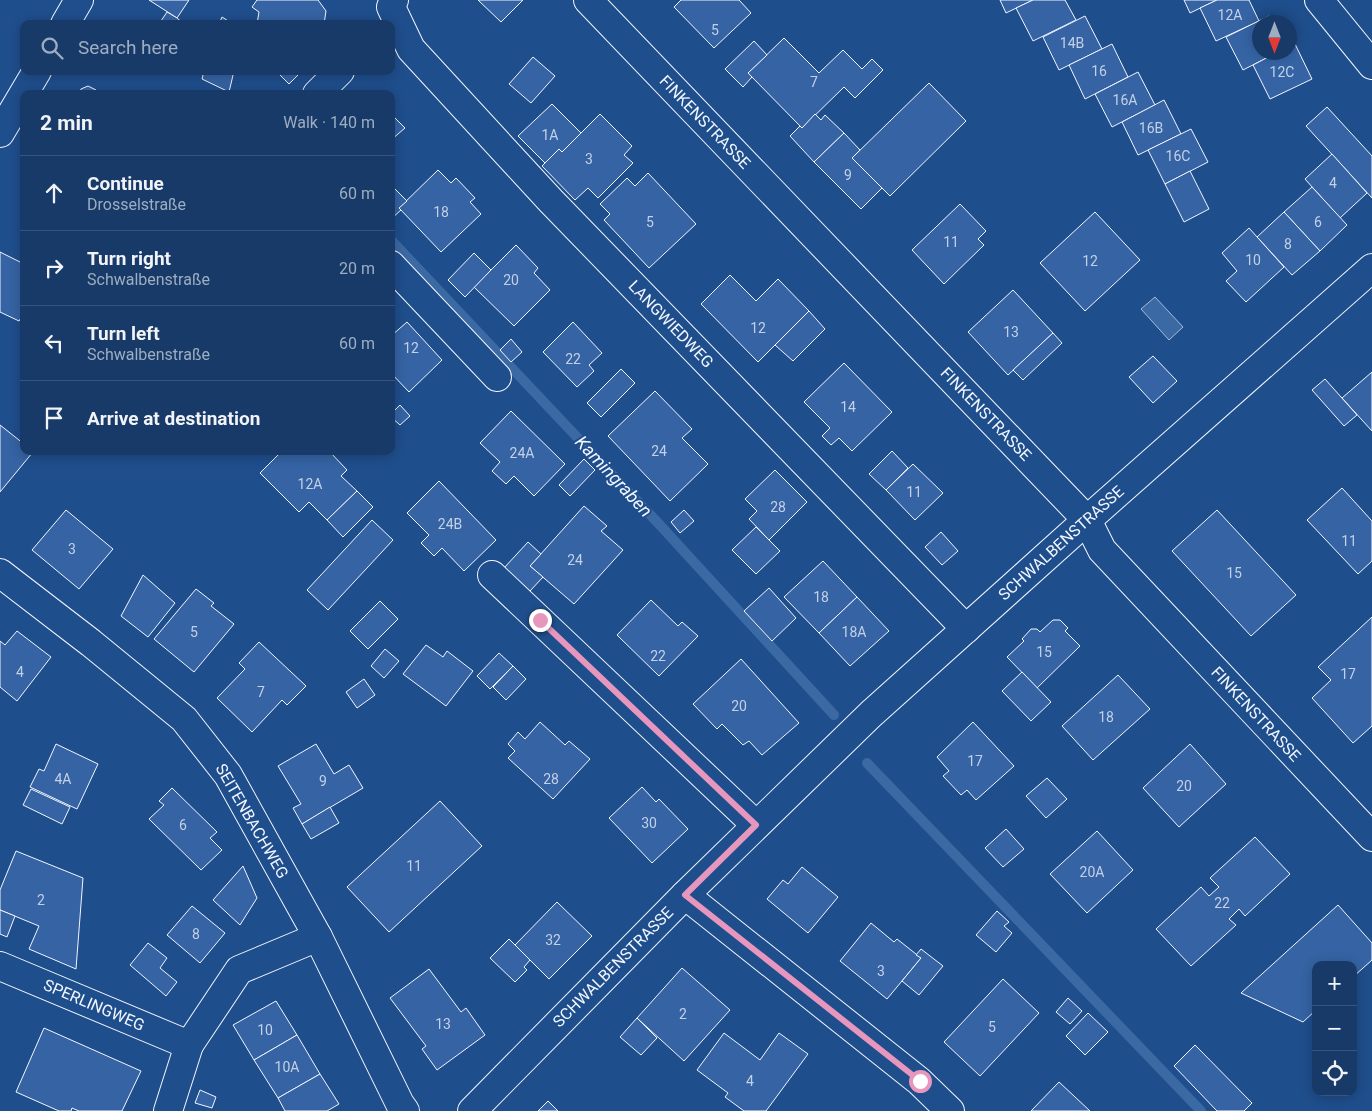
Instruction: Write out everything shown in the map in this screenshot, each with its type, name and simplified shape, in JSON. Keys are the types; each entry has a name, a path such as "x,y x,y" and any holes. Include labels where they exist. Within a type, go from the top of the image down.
{"street":[{"path":"67,20 79,0"},
{"name":"FINKENSTRASSE","path":"588,0 1087,520 1102,550 1372,837"},
{"path":"1319,0 1372,65"},
{"name":"LANGWIEDWEG","path":"395,21 411,49 538,187 966,629"},
{"path":"26,90 35,75"},
{"path":"321,90 336,75"},
{"path":"0,133 20,99"},
{"name":"SCHWALBENSTRASSE","path":"472,1111 685,895 871,714 1372,268"},
{"path":"395,269 498,378"},
{"name":"SEITENBACHWEG","path":"0,573 184,719 228,775 318,937 405,1111"},
{"path":"492,575 756,825"},
{"path":"685,895 920,1081 950,1111"},
{"path":"168,1111 189,1045 239,970 318,937"},
{"name":"SPERLINGWEG","path":"0,966 189,1045"}],"water":[{"path":"1155,297 1183,327 1169,340 1141,309"}],"building":[{"path":"149,0 189,0 177,18"},
{"path":"257,0 318,0 326,11 325,20 258,20 259,12 252,7"},
{"path":"478,0 523,0 501,22"},
{"path":"681,0 739,0 751,13 714,48 674,7"},
{"path":"1000,0 1033,0 1006,13"},
{"path":"1033,0 1065,0 1076,20 1033,41 1016,8"},
{"path":"1184,0 1217,0 1190,13"},
{"path":"1217,0 1249,0 1256,15 1252,15 1252,24 1216,41 1200,8"},
{"path":"167,12 179,20 162,20"},
{"path":"1085,16 1102,49 1059,70 1043,37"},
{"path":"1252,24 1252,60 1262,60 1243,70 1226,37"},
{"path":"784,38 819,73 843,50 862,69 872,59 883,70 855,98 844,87 802,128 748,73"},
{"path":"754,41 767,55 748,73 752,77 743,87 725,69"},
{"path":"1112,44 1128,77 1085,99 1069,65"},
{"path":"1297,48 1312,79 1270,99 1253,65 1263,60 1297,60"},
{"path":"533,57 555,76 531,103 509,84"},
{"path":"1138,72 1155,105 1112,127 1095,94"},
{"path":"203,75 233,75 229,90 225,90 202,79"},
{"path":"280,75 298,75 289,84"},
{"path":"929,83 966,121 890,196 852,158"},
{"path":"88,86 96,90 81,90"},
{"path":"1164,100 1181,134 1138,155 1122,122"},
{"path":"552,104 581,133 562,152 559,149 545,163 518,136"},
{"path":"1327,107 1372,156 1372,198 1306,126"},
{"path":"600,114 632,146 624,155 633,163 598,198 588,188 575,200 542,166 559,149 562,152"},
{"path":"815,114 821,120 825,115 844,133 814,162 790,136 800,126 802,128"},
{"path":"395,118 405,128 395,137"},
{"path":"1191,129 1208,162 1165,184 1148,150"},
{"path":"844,133 860,150 852,158 882,188 861,209 814,162"},
{"path":"1332,154 1367,193 1340,218 1305,179"},
{"path":"438,170 451,183 456,178 475,198 470,202 481,214 441,252 399,208"},
{"path":"1190,171 1209,209 1184,222 1165,184"},
{"path":"648,173 696,224 649,268 604,220 610,214 600,204 627,178 635,186"},
{"path":"1312,187 1347,225 1320,251 1284,212"},
{"path":"395,189 407,201 399,208 401,210 395,215"},
{"path":"960,204 986,231 978,239 984,245 944,284 912,250"},
{"path":"1095,212 1140,260 1085,311 1040,263"},
{"path":"1284,212 1320,251 1292,275 1257,237"},
{"path":"1249,228 1284,267 1246,302 1226,281 1237,271 1222,253"},
{"path":"516,245 538,268 534,273 550,290 514,326 474,287"},
{"path":"0,252 20,262 20,319 19,321 0,312"},
{"path":"474,253 491,270 465,297 448,280"},
{"path":"730,275 756,301 778,279 809,311 758,362 701,304"},
{"path":"1013,290 1053,333 1008,375 968,332"},
{"path":"809,311 825,329 793,361 775,345"},
{"path":"407,322 442,360 409,392 395,377 395,332"},
{"path":"573,322 602,353 589,365 594,371 577,387 543,352"},
{"path":"1053,333 1062,343 1023,380 1013,370"},
{"path":"511,339 522,352 511,362 500,350"},
{"path":"1153,356 1177,381 1153,403 1129,377"},
{"path":"844,363 892,412 852,451 839,438 831,445 822,436 830,428 804,402"},
{"path":"621,369 635,383 601,417 587,403"},
{"path":"1372,372 1372,431 1342,398"},
{"path":"1325,379 1357,415 1344,426 1312,390"},
{"path":"655,391 692,429 682,438 708,464 670,501 608,436"},
{"path":"400,405 410,416 400,425 395,421 395,410"},
{"path":"511,411 565,464 534,496 514,476 506,484 492,471 500,462 480,443"},
{"path":"0,425 20,441 20,455 31,455 0,492"},
{"path":"892,451 908,468 886,490 869,474"},
{"path":"278,455 333,455 347,470 341,476 357,491 327,520 309,502 299,512 260,473"},
{"path":"584,459 595,470 570,496 559,485"},
{"path":"913,464 943,493 915,520 886,490"},
{"path":"775,470 807,502 769,540 749,519 757,511 745,499"},
{"path":"439,481 496,540 464,571 442,548 434,556 421,543 429,535 407,513"},
{"path":"1342,488 1372,521 1372,561 1358,574 1307,520"},
{"path":"357,491 373,507 343,537 327,520"},
{"path":"584,506 607,526 601,531 623,550 574,604 530,566"},
{"path":"66,510 113,549 79,589 32,550"},
{"path":"684,510 694,521 680,533 671,522"},
{"path":"1217,510 1296,595 1251,636 1172,551"},
{"path":"372,520 393,540 328,610 307,590"},
{"path":"756,527 780,551 756,574 732,550"},
{"path":"941,532 958,551 942,565 925,547"},
{"path":"528,542 541,554 530,566 543,577 530,591 504,568"},
{"path":"823,561 857,597 819,633 784,597"},
{"path":"143,575 175,603 148,637 121,616"},
{"path":"769,588 796,618 772,641 744,611"},
{"path":"196,589 214,603 211,606 234,624 194,672 154,639"},
{"path":"857,597 889,631 850,666 819,633"},
{"path":"651,600 678,626 682,622 698,636 659,676 617,635"},
{"path":"380,601 398,619 368,649 350,631"},
{"path":"1372,617 1372,726 1353,743 1312,698 1331,680 1318,667"},
{"path":"1053,620 1060,620 1068,628 1065,631 1080,646 1037,688 1007,657 1024,641 1022,639 1031,629 1037,629 1040,632"},
{"path":"17,631 51,657 17,701 0,687 0,641 5,645"},
{"path":"259,642 306,686 287,705 282,700 252,732 217,698 245,669 239,663"},
{"path":"426,645 443,657 447,651 473,671 446,706 403,674"},
{"path":"385,649 399,661 384,678 371,666"},
{"path":"499,653 513,666 490,689 477,676"},
{"path":"741,659 799,723 762,755 749,741 743,745 722,724 717,729 693,704"},
{"path":"513,666 526,679 506,700 493,687"},
{"path":"1022,672 1051,702 1031,721 1002,691"},
{"path":"1118,675 1150,709 1093,760 1062,726"},
{"path":"364,679 375,695 357,708 346,692"},
{"path":"540,722 565,745 569,741 590,759 553,799 508,758 515,751 508,744 518,732 525,739"},
{"path":"973,722 1014,766 976,800 967,790 961,795 943,776 949,771 937,757"},
{"path":"56,744 98,764 77,809 30,787 39,769 44,771"},
{"path":"316,744 334,774 349,765 363,788 302,824 293,808 301,804 278,766"},
{"path":"1190,744 1226,784 1179,827 1143,788"},
{"path":"1047,778 1067,799 1046,818 1026,796"},
{"path":"642,787 656,802 659,799 688,829 652,863 609,818"},
{"path":"172,788 217,832 210,838 222,850 201,870 149,819 164,805 159,801"},
{"path":"31,789 70,807 62,824 23,805"},
{"path":"440,801 482,846 389,932 347,887"},
{"path":"330,807 339,823 311,839 302,824"},
{"path":"1006,829 1024,849 1003,867 985,848"},
{"path":"1097,831 1133,870 1087,913 1050,874"},
{"path":"1255,837 1290,874 1245,916 1239,909 1229,919 1236,925 1191,966 1156,929 1201,887 1209,896 1219,887 1210,878"},
{"path":"16,851 83,878 76,969 29,949 39,926 0,910 0,890"},
{"path":"243,866 257,898 240,925 213,900"},
{"path":"802,867 838,897 808,933 767,899 783,880 788,884"},
{"path":"557,902 592,936 549,979 515,945"},
{"path":"1338,905 1372,943 1372,960 1357,973 1357,961 1312,961 1312,1014 1303,1022 1241,993"},
{"path":"192,906 225,933 200,963 167,935"},
{"path":"0,910 15,916 7,937 0,934"},
{"path":"997,911 1009,922 1004,926 1012,933 996,952 976,935"},
{"path":"871,923 894,942 897,939 921,958 887,999 840,961"},
{"path":"509,939 530,960 524,967 527,970 515,982 490,958"},
{"path":"148,943 167,958 160,968 177,982 166,996 130,965"},
{"path":"921,949 943,966 919,995 902,981 921,958 916,955"},
{"path":"682,968 730,1010 684,1061 637,1018"},
{"path":"429,969 461,1012 466,1008 485,1035 437,1070 422,1049 426,1046 390,998"},
{"path":"1003,979 1039,1013 980,1076 944,1042"},
{"path":"1068,998 1082,1011 1070,1024 1056,1012"},
{"path":"276,1001 297,1035 254,1060 233,1025"},
{"path":"1088,1013 1108,1032 1085,1055 1066,1036"},
{"path":"637,1018 657,1038 641,1055 620,1037"},
{"path":"44,1028 141,1071 122,1111 79,1111 72,1108 71,1111 59,1111 16,1092"},
{"path":"724,1033 760,1060 779,1033 808,1054 766,1111 744,1111 725,1097 728,1093 697,1070"},
{"path":"297,1035 320,1074 278,1098 254,1060"},
{"path":"1195,1045 1252,1103 1244,1111 1217,1111 1174,1066"},
{"path":"320,1074 339,1104 327,1111 285,1111 278,1098"},
{"path":"1059,1082 1090,1111 1031,1111"},
{"path":"200,1090 216,1097 212,1108 195,1103"},
{"path":"548,1101 558,1111 538,1111"}],"waterway":[{"name":"Kamingraben","path":"395,244 659,524 834,715"},
{"path":"867,763 1201,1111"}],"route":[{"path":"540,620 756,825 685,895 920,1081"}]}
